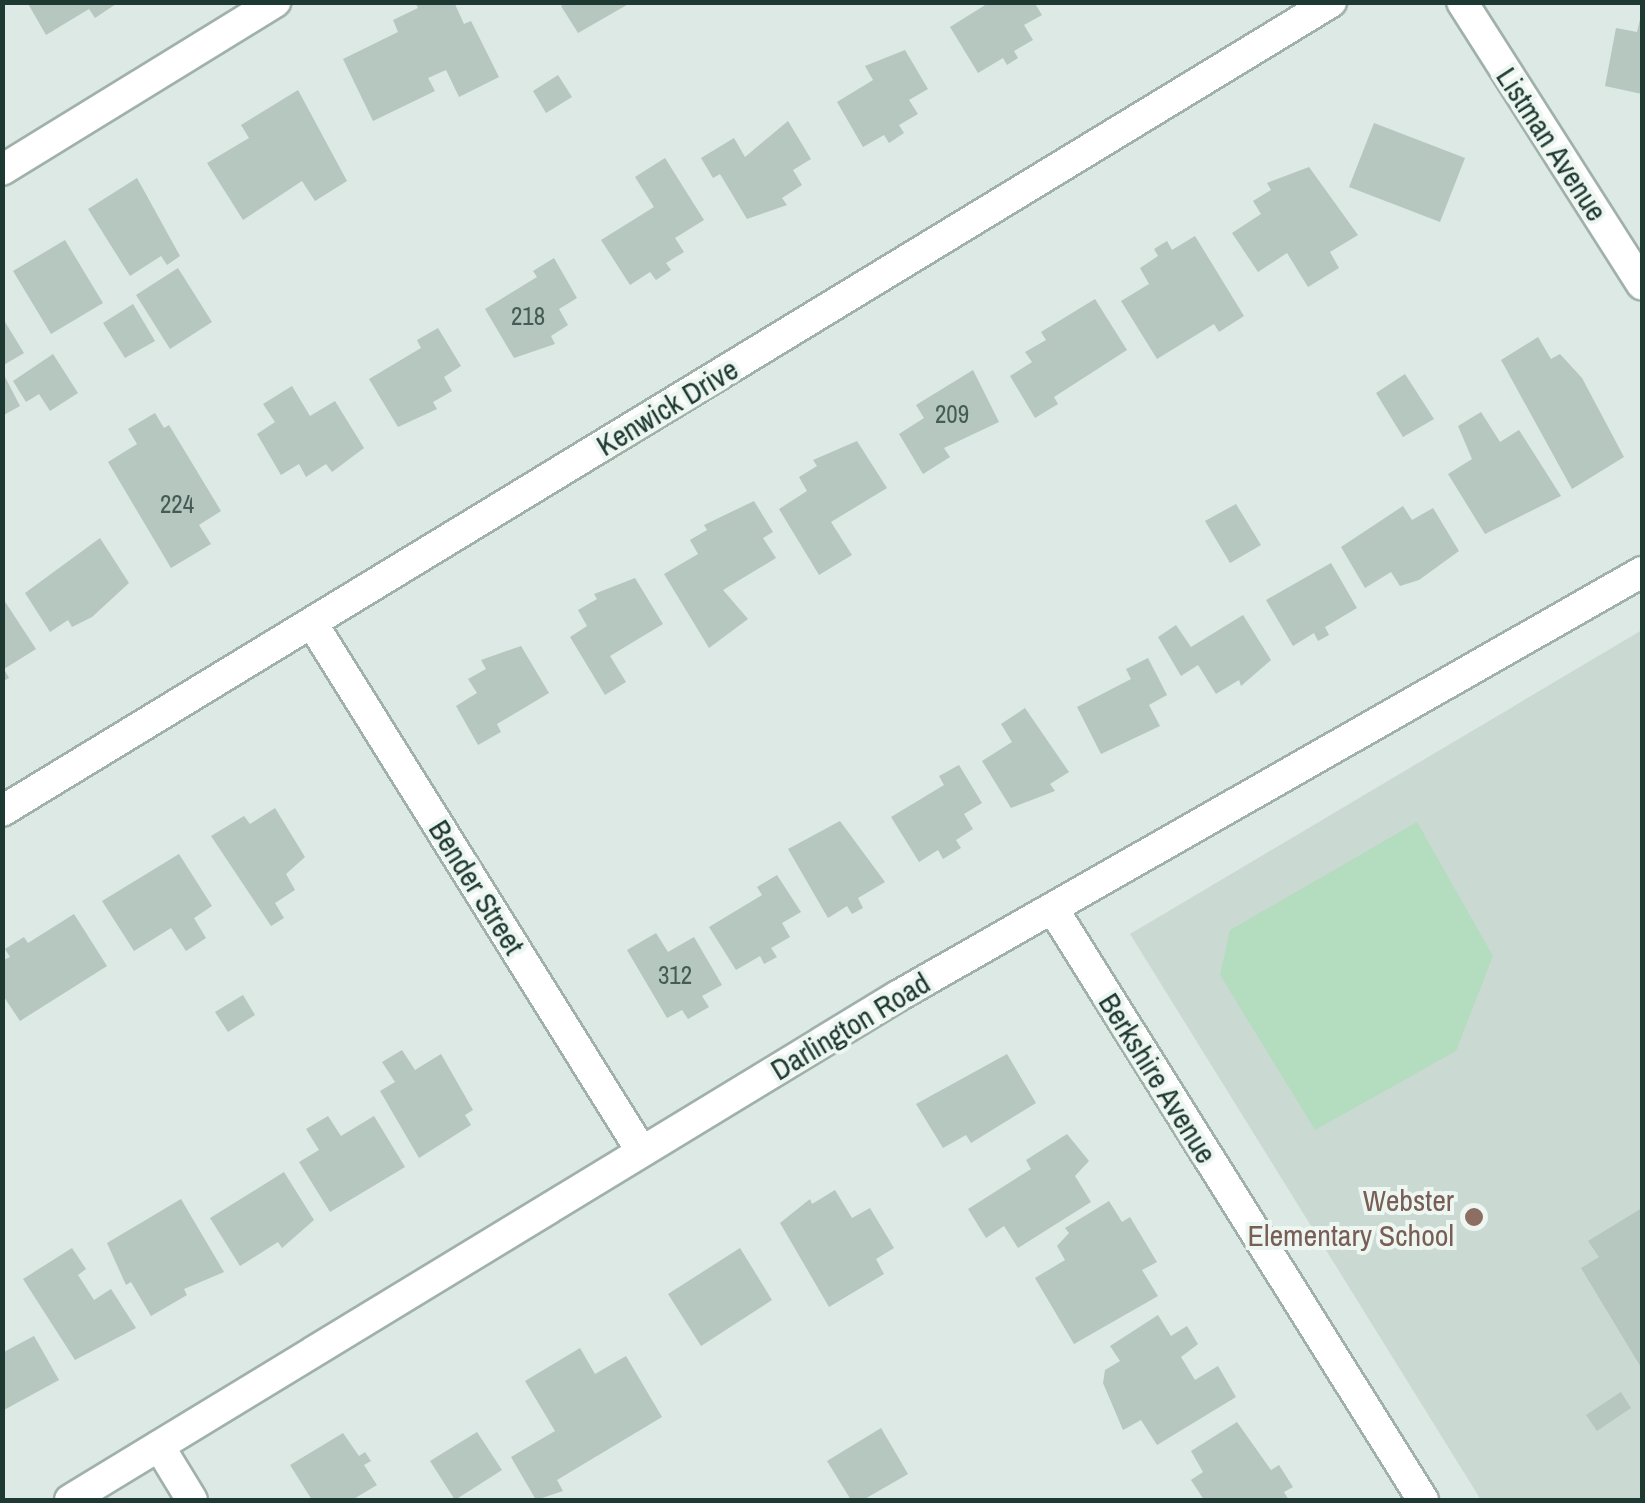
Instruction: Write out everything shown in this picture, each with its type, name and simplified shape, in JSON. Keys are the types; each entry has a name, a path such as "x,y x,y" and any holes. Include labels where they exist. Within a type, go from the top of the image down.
{"street":[{"path":"2,170 275,2"},
{"name":"Kenwick Drive","path":"2,812 1331,2"},
{"name":"Listman Avenue","path":"1462,2 1642,285"},
{"name":"Darlington Road","path":"70,1500 1052,908 1642,572"},
{"name":"Bender Street","path":"312,623 642,1152"},
{"name":"Berkshire Avenue","path":"1052,908 1423,1500"},
{"path":"159,1446 192,1500"}],"shaded area":[{"name":"Webster Elementary School","path":"1642,630 1642,1500 1481,1500 1130,934"}],"green space":[{"path":"1417,822 1493,956 1456,1051 1315,1130 1220,975 1230,930"}],"building":[{"path":"27,2 119,2 95,18 89,9 46,35"},
{"path":"415,2 454,2 464,24 471,21 499,77 459,97 446,70 428,78 435,91 373,121 343,59 398,32 393,20 418,8"},
{"path":"568,2 632,2 578,33 561,6"},
{"path":"990,2 1034,2 1042,15 1024,25 1033,40 1014,51 1018,58 1007,65 1003,58 978,73 950,27"},
{"path":"1642,11 1642,94 1605,86 1616,28 1637,32"},
{"path":"905,50 928,89 909,100 918,114 899,125 904,133 889,143 884,135 863,147 837,102 873,80 865,66"},
{"path":"558,75 572,97 546,113 533,91"},
{"path":"298,90 347,181 315,201 302,181 243,220 207,163 249,138 241,125"},
{"path":"788,121 811,159 793,170 802,185 782,198 787,205 747,219 720,174 713,178 701,158 734,138 745,157"},
{"path":"1374,123 1465,158 1440,222 1349,187"},
{"path":"665,158 704,220 675,238 684,252 666,263 671,270 656,280 650,272 630,285 601,240 654,207 635,177"},
{"path":"1309,167 1358,235 1330,252 1339,268 1308,287 1287,253 1258,272 1232,233 1261,214 1253,201 1271,190 1267,183"},
{"path":"137,178 180,256 167,265 161,256 130,276 88,209"},
{"path":"1195,236 1244,316 1219,332 1214,324 1157,359 1121,301 1149,284 1140,268 1158,256 1154,249 1167,241 1172,250"},
{"path":"65,240 103,303 51,334 13,271"},
{"path":"554,258 577,298 559,309 568,325 551,336 555,344 514,358 485,309 537,277 533,271"},
{"path":"178,268 212,322 170,349 136,295"},
{"path":"1095,299 1127,350 1054,397 1058,404 1035,418 1010,376 1032,362 1025,352 1046,340 1041,332"},
{"path":"133,304 155,341 125,358 103,323"},
{"path":"2,317 24,353 2,366"},
{"path":"438,328 461,366 444,377 452,391 433,402 437,409 398,427 369,379 421,348 417,340"},
{"path":"1538,337 1551,359 1560,354 1582,378 1624,457 1572,489 1501,360"},
{"path":"53,354 78,393 50,411 39,394 26,402 13,381"},
{"path":"973,370 999,422 944,448 950,457 923,474 899,434 924,418 916,405"},
{"path":"2,371 20,406 2,416"},
{"path":"1405,374 1434,419 1403,437 1376,393"},
{"path":"292,386 310,416 335,401 364,448 332,472 326,464 306,477 299,464 281,475 257,434 275,422 263,404"},
{"path":"1481,412 1500,442 1519,430 1561,496 1485,534 1448,474 1472,459 1458,426"},
{"path":"155,413 164,428 169,425 221,511 199,525 211,544 171,568 108,462 137,444 128,429"},
{"path":"857,441 887,488 831,522 852,555 819,575 779,509 807,491 799,477 817,466 813,460"},
{"path":"754,501 773,532 763,538 776,558 723,590 748,619 709,648 664,574 698,554 690,540 707,530 704,525"},
{"path":"1236,504 1261,545 1230,563 1205,521"},
{"path":"1403,506 1412,520 1433,508 1459,551 1419,580 1400,586 1391,572 1365,588 1341,547"},
{"path":"100,538 129,583 92,617 72,627 68,620 50,632 25,593"},
{"path":"1331,563 1357,608 1325,627 1329,635 1318,641 1314,633 1293,646 1266,600"},
{"path":"635,578 663,624 610,656 626,682 605,695 570,637 587,626 578,610 597,599 594,594"},
{"path":"2,597 36,649 4,669 9,678 2,682"},
{"path":"1243,615 1271,660 1241,686 1239,680 1216,694 1198,665 1181,676 1158,637 1176,625 1191,647"},
{"path":"521,646 549,693 497,724 501,732 478,745 456,706 477,693 468,679 486,669 481,660"},
{"path":"1148,658 1167,695 1149,705 1160,726 1101,754 1077,707 1131,679 1126,669"},
{"path":"1025,708 1069,772 1050,784 1055,791 1011,808 982,761 1012,742 1001,724"},
{"path":"959,765 982,803 964,814 973,829 956,840 961,848 943,859 938,850 919,862 891,817 944,785 939,776"},
{"path":"275,808 305,857 286,874 295,890 275,903 284,918 271,926 211,836 244,816 250,824"},
{"path":"840,821 885,882 858,898 863,908 852,914 847,906 828,918 788,849"},
{"path":"179,854 212,906 194,918 206,938 186,951 171,928 134,951 102,901"},
{"path":"777,875 801,912 782,923 790,937 771,948 777,957 764,964 760,956 736,970 709,927 762,895 757,887"},
{"path":"74,914 107,966 20,1021 2,994 2,961 10,957 5,949 24,937 28,943"},
{"path":"656,933 668,952 694,937 722,985 702,996 709,1007 688,1019 682,1010 667,1018 627,950"},
{"path":"243,995 255,1015 228,1032 215,1012"},
{"path":"402,1050 415,1070 441,1054 473,1110 465,1115 471,1125 419,1158 380,1091 395,1082 382,1062"},
{"path":"1007,1054 1036,1103 971,1143 966,1135 943,1148 916,1104"},
{"path":"328,1116 341,1136 374,1116 405,1167 330,1212 299,1162 319,1150 306,1129"},
{"path":"1067,1134 1089,1161 1075,1176 1091,1202 1018,1248 1004,1226 986,1238 968,1209 1031,1169 1026,1160"},
{"path":"284,1172 314,1220 282,1248 278,1242 240,1266 210,1218"},
{"path":"835,1190 852,1218 870,1208 894,1248 876,1259 884,1274 829,1307 780,1223 810,1199 812,1204"},
{"path":"181,1199 224,1272 184,1289 187,1295 151,1316 131,1282 126,1285 107,1243"},
{"path":"1109,1201 1122,1222 1130,1217 1157,1262 1142,1270 1158,1296 1074,1344 1035,1278 1065,1260 1057,1246 1069,1233 1065,1228"},
{"path":"1642,1208 1642,1369 1581,1268 1599,1257 1588,1241"},
{"path":"72,1248 86,1269 78,1275 94,1300 111,1289 136,1328 75,1360 23,1279"},
{"path":"740,1248 772,1300 701,1346 668,1294"},
{"path":"1158,1315 1171,1336 1187,1326 1198,1344 1181,1357 1195,1380 1218,1366 1236,1397 1157,1445 1141,1420 1123,1430 1103,1383 1105,1370 1120,1361 1110,1346"},
{"path":"34,1336 59,1380 2,1411 2,1353"},
{"path":"580,1348 595,1374 626,1356 662,1417 557,1480 563,1491 536,1500 511,1457 555,1431 525,1381"},
{"path":"1621,1392 1631,1408 1597,1431 1586,1415"},
{"path":"1237,1422 1271,1470 1279,1465 1293,1487 1284,1492 1289,1500 1204,1500 1191,1480 1203,1472 1191,1451"},
{"path":"881,1428 908,1474 863,1500 851,1500 827,1461"},
{"path":"477,1432 502,1470 455,1500 430,1461"},
{"path":"343,1433 359,1456 365,1452 371,1461 364,1465 377,1485 352,1500 312,1500 290,1465"}],"place":[{"name":"Webster Elementary School","path":"1474,1217"}]}
